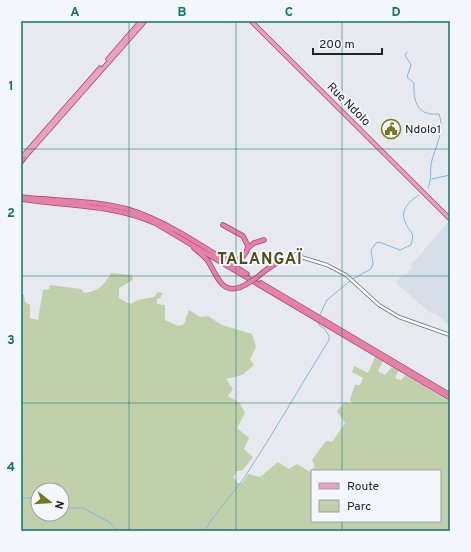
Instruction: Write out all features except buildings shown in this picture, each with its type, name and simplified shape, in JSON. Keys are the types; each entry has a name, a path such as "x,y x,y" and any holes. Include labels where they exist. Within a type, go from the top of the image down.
{"highway":[{"path":"21,198 104,208 125,212 154,223 450,395"},
{"path":"21,198 104,205 142,214 228,260 235,261 243,257 248,248 256,242 264,240"},
{"path":"223,225 243,236 248,243 248,248"},
{"path":"177,237 204,256 215,277 222,285 235,288 250,282 279,262 288,259 296,260"},
{"path":"214,253 450,398"}],"main road":[{"path":"22,159 142,21"},
{"path":"22,159 145,21"},
{"name":"Rue Ndolo","path":"251,21 450,219"}],"street":[{"path":"296,260 297,254 300,254 301,257 332,267 354,281 374,300 390,312 408,321 450,335"},
{"path":"296,260 300,260 301,257"}],"shaded area":[{"path":"449,221 450,326 436,314 429,312 395,282 412,269 411,265"}],"green space":[{"path":"111,273 132,275 133,280 119,288 119,298 130,304 138,300 154,297 158,292 163,293 160,298 157,299 157,304 165,305 165,320 178,326 184,324 189,310 200,317 208,316 222,325 252,334 256,347 250,359 254,365 242,375 226,379 233,389 228,396 240,403 245,413 237,428 249,438 244,449 253,457 242,471 237,471 233,477 238,483 242,483 248,474 260,477 278,462 289,469 297,464 310,472 311,471 311,522 441,522 441,470 312,470 315,466 312,460 326,441 332,442 345,423 337,411 345,402 352,404 350,399 355,385 360,385 363,378 352,372 354,366 368,373 375,357 383,361 378,371 385,375 392,367 399,370 395,378 401,380 406,375 450,402 450,531 21,531 21,294 24,295 25,302 30,305 30,318 38,320 43,290 49,289 50,285 81,289 84,293 93,291 104,284"}],"waterway":[{"path":"407,52 405,55 411,65 407,77 414,83 415,97 418,107 426,113 439,114 441,120 439,137 431,163 428,188"},
{"path":"432,179 450,175"},
{"path":"353,279 371,269 373,264 371,250 376,243 379,242 400,250 411,245 412,233 404,219 404,211 408,204 419,195"},
{"path":"319,317 327,300 350,281"},
{"path":"204,531 213,517 244,478 329,340 329,336 318,322"},
{"path":"21,498 30,498"},
{"path":"70,508 83,508 109,522 118,531"}],"place":[{"name":"Ndolo1","path":"391,129"}],"district":[{"name":"TALANGAÏ","path":"260,258"}]}
